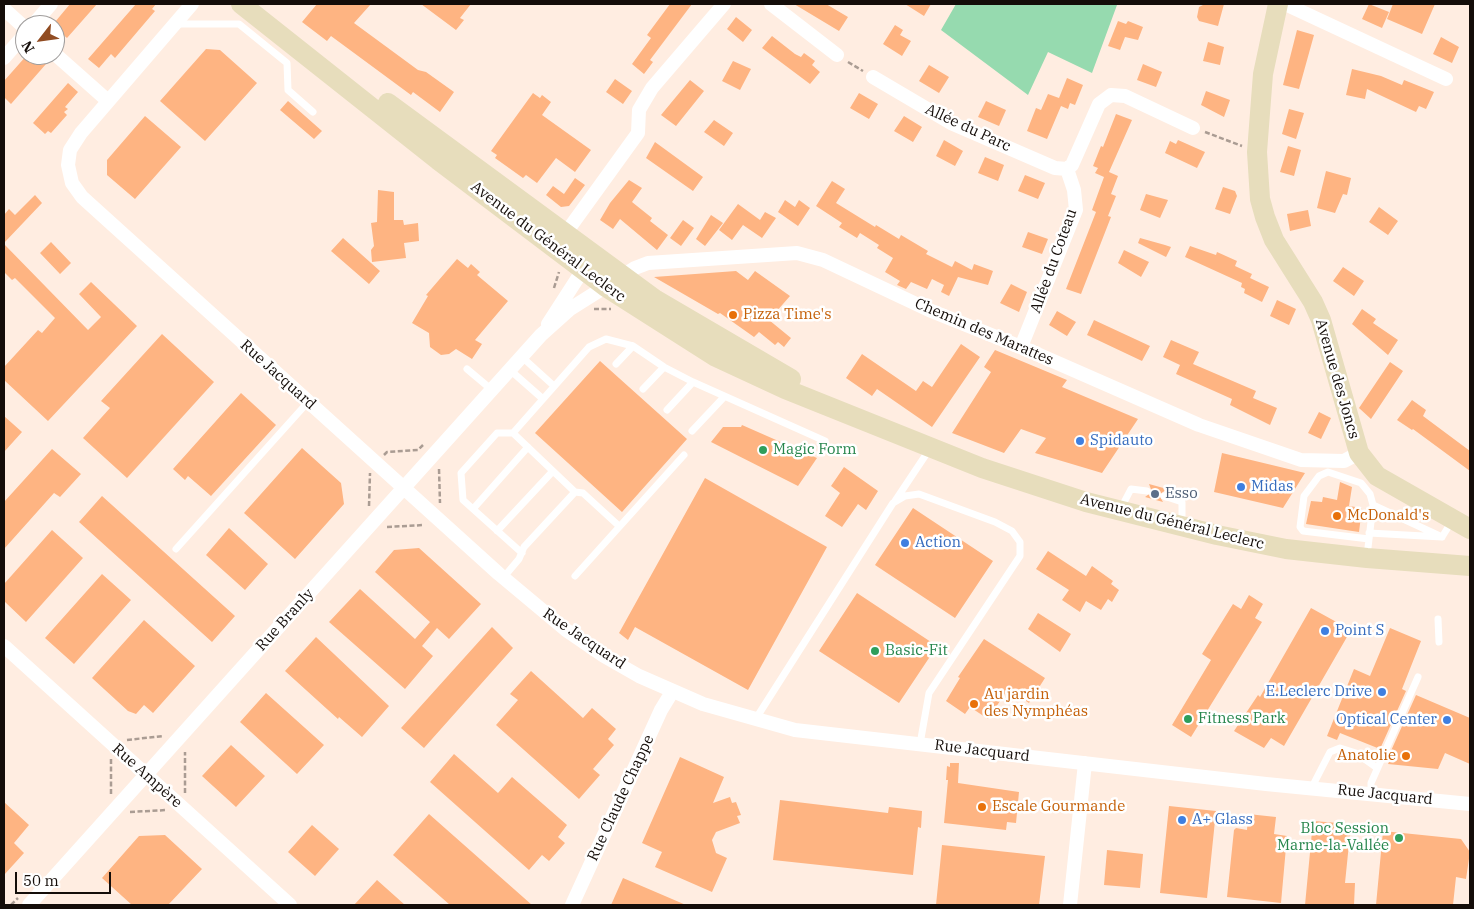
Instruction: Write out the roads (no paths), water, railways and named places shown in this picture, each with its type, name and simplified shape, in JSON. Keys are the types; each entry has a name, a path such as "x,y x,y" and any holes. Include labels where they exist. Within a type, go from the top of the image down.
{"main road":[{"name":"Avenue du Général Leclerc","path":"241,4 562,246 588,262 716,357 785,390 982,468 1120,511 1286,549 1368,543 1470,566"},
{"name":"Avenue du Général Leclerc","path":"251,4 562,246"},
{"name":"Avenue des Joncs","path":"1278,4 1263,74 1257,152 1260,199 1265,216 1274,240 1313,302 1321,320 1359,454 1377,476 1447,529 1470,529"}],"street":[{"path":"42,15 51,4"},
{"name":"Rue Jacquard","path":"192,4 108,101 70,150 68,165 72,183 82,197 503,578 566,630 613,661 672,692 756,720 834,735 1470,804"},
{"path":"562,246 638,133 639,110 652,88 724,4"},
{"path":"771,4 837,55"},
{"path":"1285,4 1446,79"},
{"path":"4,9 15,19"},
{"path":"4,58 15,45"},
{"path":"65,63 108,101"},
{"name":"Allée du Parc","path":"872,77 951,123 1055,168 1067,169"},
{"path":"1067,169 1072,165 1099,104 1111,96 1125,96 1193,128"},
{"name":"Allée du Coteau","path":"1021,347 1076,210 1074,190 1067,169"},
{"name":"Chemin des Marattes","path":"615,282 635,268 648,263 797,253 823,260 920,306 1021,347 1199,425 1301,460 1344,461 1359,454"},
{"name":"Rue Branly","path":"541,335 588,262"},
{"name":"Rue Branly","path":"23,902 146,775 402,487 541,335 570,309 615,282"},
{"name":"Rue Ampère","path":"4,646 290,905"},
{"name":"Rue Claude Chappe","path":"572,905 661,710 672,692"},
{"path":"1070,905 1085,763"}],"lane":[{"path":"176,24 239,24 287,63 288,90 313,112"},
{"path":"513,433 589,347 606,340 632,346 664,367 693,382 825,441"},
{"path":"616,364 632,346"},
{"path":"522,356 554,386"},
{"path":"643,389 664,367"},
{"path":"467,369 492,390"},
{"path":"510,370 543,399"},
{"path":"667,410 693,382"},
{"path":"692,431 724,397"},
{"path":"176,549 308,402"},
{"path":"522,553 463,500 461,473 497,433 513,433 575,492 583,493 619,526"},
{"path":"473,509 528,448"},
{"path":"756,720 893,503 931,448"},
{"path":"575,576 684,454"},
{"path":"497,531 553,471"},
{"path":"1368,543 1373,505 1370,494 1361,483 1328,472 1319,476 1304,496 1300,527 1303,531 1368,543 1447,529"},
{"path":"1120,511 1131,489 1147,491"},
{"path":"503,578 519,559 524,547 575,492"},
{"path":"893,503 905,496 919,494 995,522 1012,531 1020,542 1020,556 929,694 920,744"},
{"path":"1164,496 1182,502 1182,526"},
{"path":"1373,505 1447,529"},
{"path":"1438,619 1439,642"},
{"path":"1371,793 1371,783 1377,768 1418,677"},
{"path":"1312,787 1330,752 1340,748 1356,753 1377,768"}],"place":[{"name":"Pizza Time's","path":"733,315"},
{"name":"Spidauto","path":"1080,441"},
{"name":"Magic Form","path":"763,450"},
{"name":"Midas","path":"1241,487"},
{"name":"Esso","path":"1155,494"},
{"name":"McDonald's","path":"1337,516"},
{"name":"Action","path":"905,543"},
{"name":"Point S","path":"1325,631"},
{"name":"Basic-Fit","path":"875,651"},
{"name":"E.Leclerc Drive","path":"1382,692"},
{"name":"Au jardin des Nymphéas","path":"974,704"},
{"name":"Fitness Park","path":"1188,719"},
{"name":"Optical Center","path":"1447,720"},
{"name":"Anatolie","path":"1406,756"},
{"name":"Escale Gourmande","path":"982,807"},
{"name":"A+ Glass","path":"1182,820"},
{"name":"Bloc Session Marne-la-Vallée","path":"1399,838"}]}
